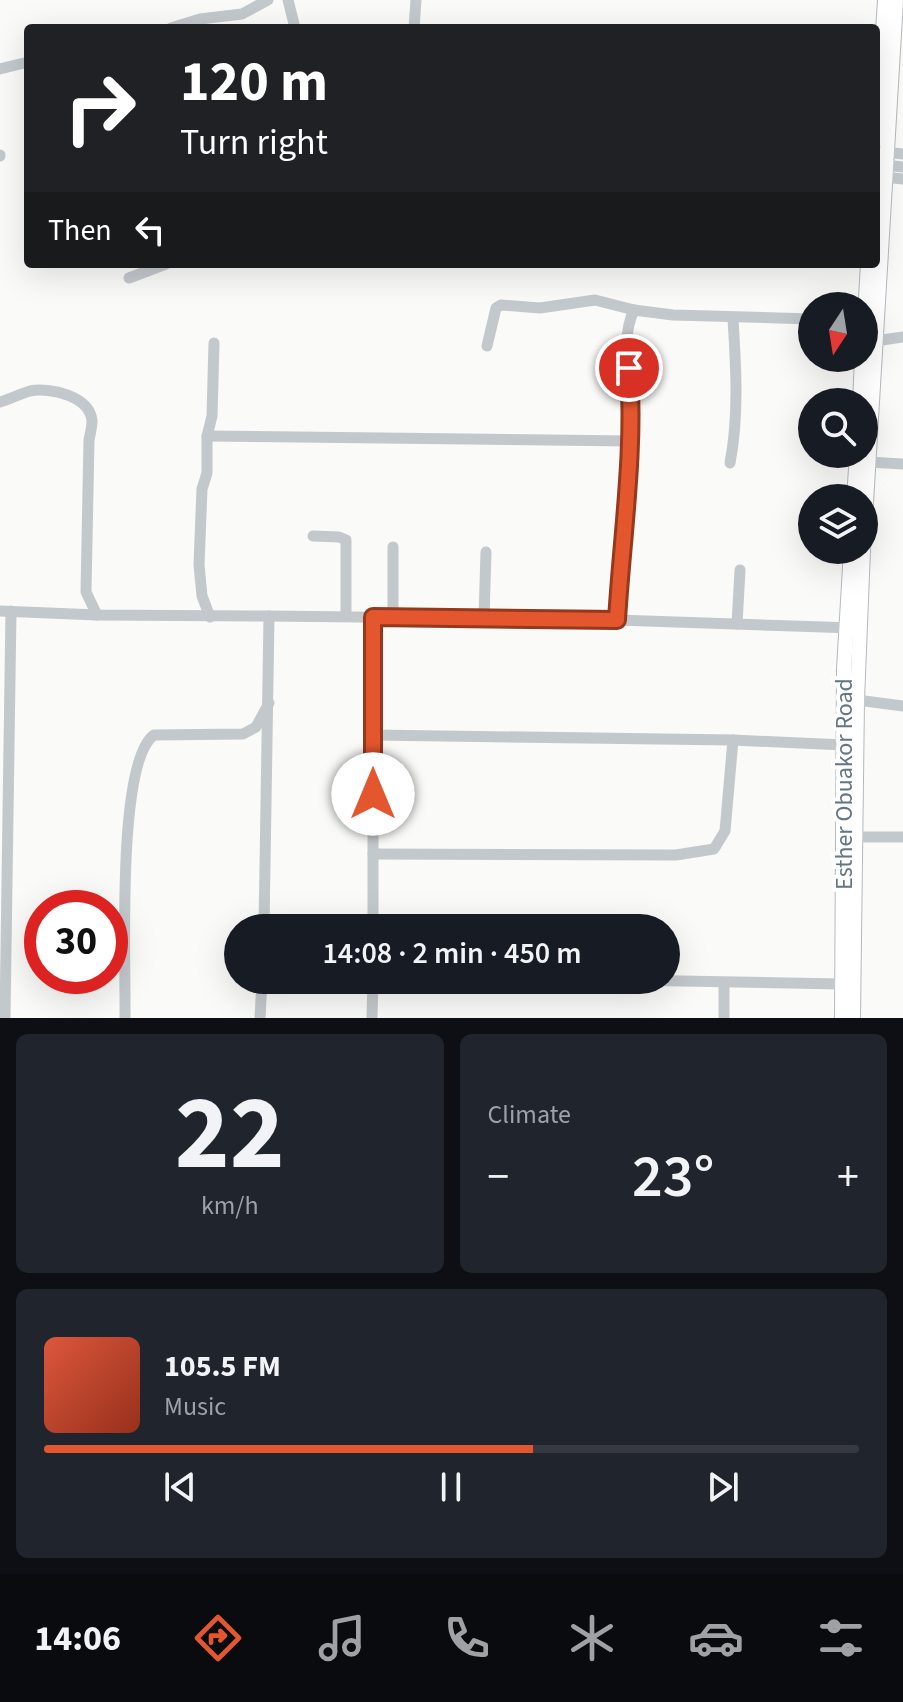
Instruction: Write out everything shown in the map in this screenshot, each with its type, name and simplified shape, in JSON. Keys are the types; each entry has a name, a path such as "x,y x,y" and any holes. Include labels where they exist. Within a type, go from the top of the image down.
{"street":[{"path":"184,24 242,14 268,0"},
{"path":"288,0 294,24"},
{"path":"414,24 416,0"},
{"path":"880,73 885,0"},
{"path":"880,161 896,0"},
{"path":"0,69 24,63"},
{"path":"880,161 903,154"},
{"path":"880,161 903,167"},
{"path":"880,161 903,179"},
{"path":"129,278 155,268"},
{"path":"866,292 868,268"},
{"path":"873,292 874,268"},
{"path":"487,346 496,308 501,305 540,308 595,300 634,310 733,319 798,319"},
{"path":"617,620 620,564 626,527 632,408 628,332 634,310"},
{"path":"730,463 735,430 736,385 733,319"},
{"path":"878,336 903,337"},
{"path":"210,617 202,596 199,565 202,489 207,473 207,436 212,416 214,343"},
{"path":"0,402 27,392 59,392 86,409 92,420 86,592 97,615"},
{"path":"207,436 630,441"},
{"path":"878,460 903,464"},
{"path":"313,536 346,540 346,616"},
{"path":"393,547 393,617"},
{"path":"484,618 486,552"},
{"name":"Esther Obuakor Road","path":"851,564 857,700 853,1018"},
{"name":"Esther Obuakor Road","path":"842,1018 844,745 861,564"},
{"path":"737,624 740,570"},
{"path":"5,1018 6,611 210,617 617,620 853,628"},
{"path":"264,914 269,616"},
{"path":"373,617 373,914"},
{"path":"857,700 903,706"},
{"path":"125,1018 125,868 135,773 147,740 154,735 243,734 256,727 269,703"},
{"path":"373,735 733,740 844,745"},
{"path":"373,854 676,855 714,849 725,831 733,740"},
{"path":"856,837 903,837"},
{"path":"680,982 842,984"},
{"path":"724,983 724,1018"},
{"path":"260,1018 261,994"},
{"path":"372,1018 373,994"}],"route":[{"path":"373,794 373,617 617,620 620,564 626,527 632,408 629,368"}]}
